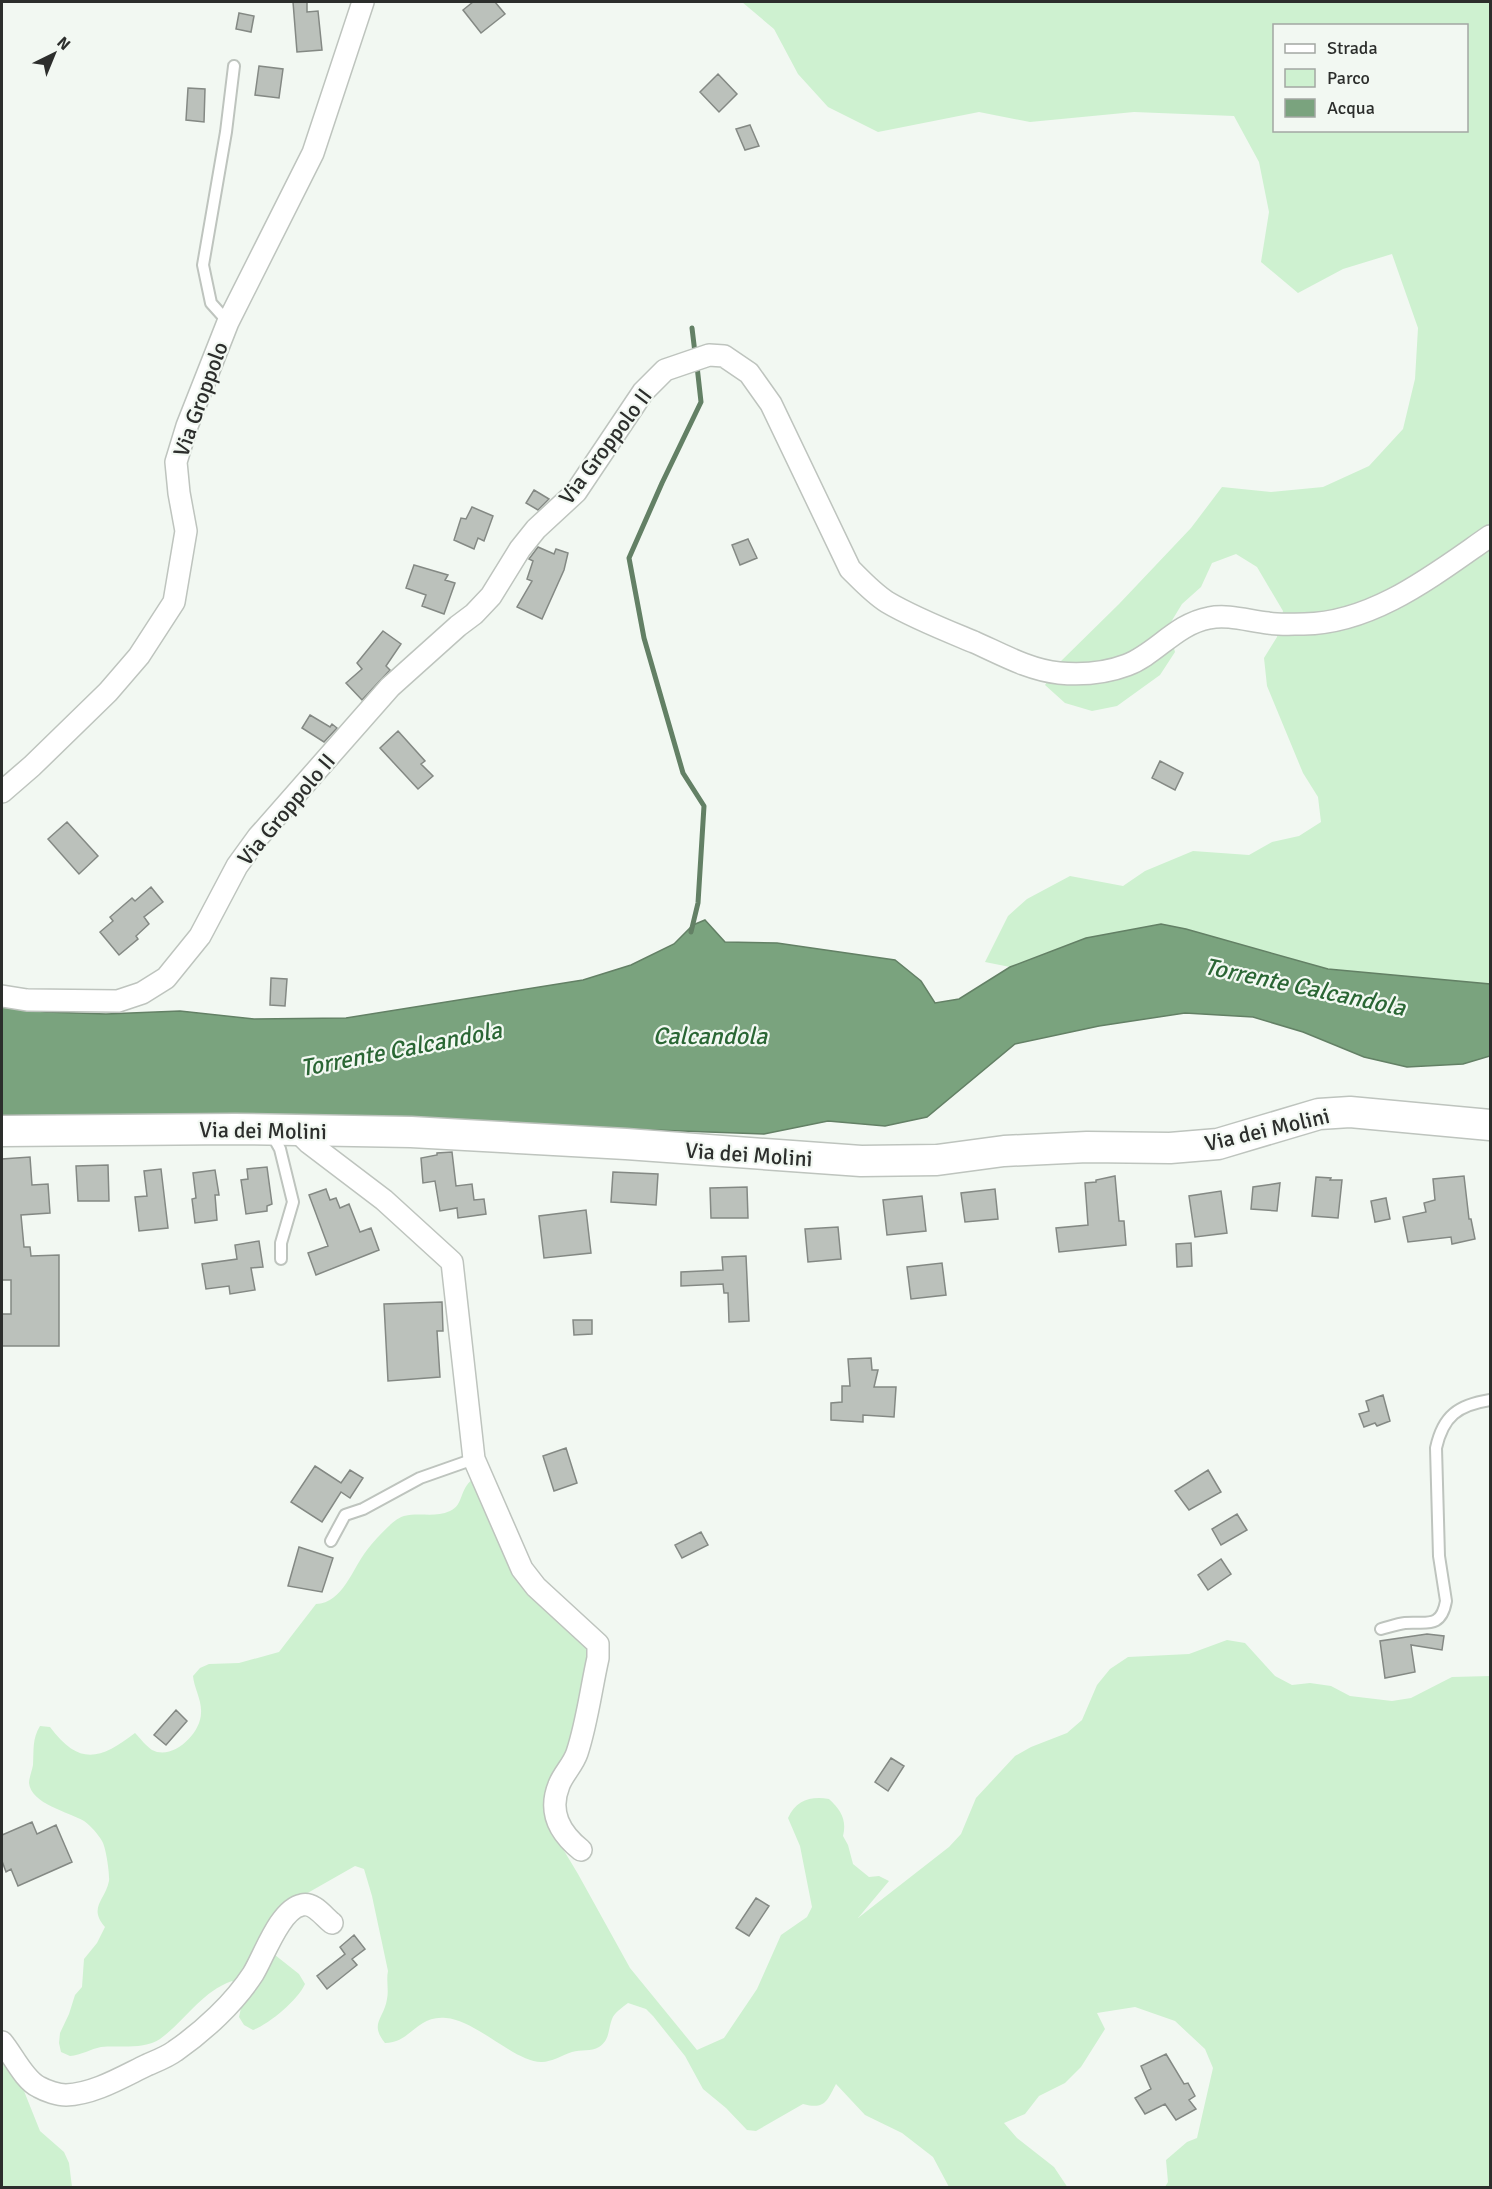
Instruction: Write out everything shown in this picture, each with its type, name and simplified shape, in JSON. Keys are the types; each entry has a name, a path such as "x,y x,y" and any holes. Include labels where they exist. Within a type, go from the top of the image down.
{"street":[{"name":"Via Groppolo","path":"2,792 108,692 139,656 174,602 186,531 176,462 187,426 228,322 313,153 363,2"},
{"name":"Via Groppolo II","path":"2,996 27,1000 118,1001 142,993 166,978 200,936 237,866 258,837 390,687 485,602 531,536 576,492 643,392 665,370 699,358 724,356 749,373 771,404 850,569 868,588 887,602 929,623 1033,668 1059,673 1094,673 1127,665 1151,651 1177,631 1209,618 1235,618 1270,624 1308,624 1352,618 1400,595 1491,536"},
{"name":"Via dei Molini","path":"2,1131 423,1132 861,1161 937,1160 1004,1151 1088,1147 1170,1148 1218,1144 1319,1114 1350,1112 1491,1125"},
{"path":"283,1131 309,1143 384,1200 453,1262 474,1459 522,1569 536,1587 590,1634 598,1644 598,1658 577,1755 559,1785 554,1802 556,1817 567,1838 581,1850"},
{"path":"2,2043 11,2052 18,2066 37,2086 63,2095 105,2085 174,2053 230,2003 252,1974 287,1914 306,1905 316,1908 332,1923"}],"lane":[{"path":"228,322 211,303 203,265 226,132 234,66"},
{"path":"281,1258 281,1243 293,1202 280,1149 283,1131"},
{"path":"1381,1629 1405,1623 1426,1624 1440,1617 1445,1609 1439,1556 1436,1448 1440,1431 1454,1413 1474,1402 1491,1400"},
{"path":"331,1541 345,1515 363,1509 420,1478 474,1459"}],"green space":[{"path":"742,2 1490,2 1490,984 1328,969 1186,929 1086,938 1010,967 985,962 1008,916 1027,899 1070,876 1123,886 1145,871 1193,851 1249,855 1272,842 1299,836 1321,822 1318,797 1303,773 1267,686 1264,658 1277,637 1283,611 1257,567 1236,554 1212,563 1201,587 1182,604 1168,627 1175,652 1160,675 1117,706 1092,711 1065,703 1045,685 1059,663 1191,528 1222,487 1271,492 1323,487 1369,466 1403,429 1415,379 1418,328 1392,254 1343,269 1298,293 1261,262 1269,212 1259,162 1234,116 1134,112 1030,122 979,112 878,132 828,107 798,74 774,29"},
{"path":"473,1479 517,1578 529,1595 589,1650 572,1752 551,1829 630,1968 697,2050 724,2038 757,1989 781,1935 807,1917 812,1907 800,1846 788,1818 800,1803 816,1798 829,1799 842,1816 843,1836 853,1864 869,1877 879,1876 889,1881 858,1918 949,1847 961,1834 976,1798 1015,1756 1067,1733 1082,1720 1097,1685 1110,1669 1128,1657 1189,1654 1227,1640 1245,1643 1275,1676 1292,1685 1310,1683 1331,1686 1350,1696 1392,1701 1411,1698 1452,1677 1490,1676 1490,2187 1165,2187 1168,2182 1166,2160 1187,2142 1197,2138 1213,2068 1205,2049 1175,2021 1135,2007 1097,2013 1105,2029 1081,2067 1065,2083 1039,2096 1025,2114 1004,2123 1017,2138 1054,2167 1068,2188 949,2187 933,2157 902,2133 865,2115 836,2084 821,2105 803,2104 756,2131 747,2130 703,2089 685,2056 653,2016 646,2009 628,2003 613,2017 607,2038 599,2047 572,2052 546,2062 520,2056 470,2026 446,2018 427,2021 401,2039 385,2043 380,2036 378,2026 387,1999 388,1971 364,1869 355,1866 283,1907 267,1935 275,1955 299,1974 305,1984 290,2004 267,2023 253,2030 244,2025 239,2017 241,1994 232,1981 211,1992 169,2032 147,2045 101,2047 70,2056 61,2052 60,2033 75,1995 82,1987 84,1959 97,1943 105,1927 100,1920 98,1909 107,1888 109,1873 103,1844 92,1828 84,1821 43,1802 31,1790 29,1783 34,1745 40,1726 50,1727 71,1748 90,1755 111,1749 135,1733 152,1750 169,1752 177,1748 191,1736 200,1721 200,1703 193,1676 200,1668 209,1664 239,1663 279,1652 316,1604 333,1598 340,1591 367,1550 390,1525 404,1516 450,1511 458,1505 465,1487"},
{"path":"2,2060 24,2091 40,2131 64,2152 69,2163 72,2187 2,2187"}],"water":[{"name":"Calcandola","path":"705,920 725,942 777,943 895,960 921,981 935,1003 959,999 1010,967 1086,938 1161,924 1328,969 1490,984 1490,1056 1463,1064 1407,1067 1364,1057 1303,1032 1253,1017 1185,1013 1099,1026 1015,1044 927,1117 885,1126 828,1121 764,1134 456,1123 2,1115 2,1006 46,1012 106,1014 180,1011 254,1019 346,1018 583,980 631,965 674,944 693,925"}],"building":[{"path":"293,2 307,2 307,12 318,11 322,50 297,52"},
{"path":"473,2 495,2 505,14 481,33 463,10"},
{"path":"239,13 254,16 251,32 236,29"},
{"path":"259,66 283,69 279,98 255,95"},
{"path":"718,74 737,94 719,112 700,92"},
{"path":"188,88 205,89 204,122 186,120"},
{"path":"750,125 759,146 745,150 736,129"},
{"path":"534,490 549,499 538,510 526,503"},
{"path":"472,507 493,516 484,541 478,538 474,549 454,540 461,518 466,519"},
{"path":"748,539 757,558 740,565 732,545"},
{"path":"538,547 554,554 556,549 568,553 564,570 542,619 517,607 532,581 527,579 533,561 529,559"},
{"path":"414,565 448,575 445,580 455,583 444,614 422,606 426,595 406,588"},
{"path":"383,631 401,644 386,666 390,670 362,700 346,683 362,669 357,663"},
{"path":"310,715 330,727 332,724 337,728 324,742 302,728"},
{"path":"398,731 425,761 421,764 433,776 418,789 380,748"},
{"path":"1160,761 1183,773 1175,790 1152,778"},
{"path":"67,822 98,856 79,874 48,839"},
{"path":"151,887 163,902 144,917 149,924 136,936 138,939 119,955 100,932 113,921 110,917 132,898 135,901"},
{"path":"271,978 287,979 285,1006 270,1005"},
{"path":"452,1152 456,1186 472,1184 474,1200 484,1199 486,1214 458,1218 457,1208 440,1211 435,1181 423,1183 421,1158 437,1155 437,1153"},
{"path":"30,1157 32,1185 48,1184 50,1213 21,1215 24,1247 30,1247 31,1256 59,1255 59,1346 2,1346 2,1314 11,1314 11,1280 2,1280 2,1159"},
{"path":"108,1165 109,1201 78,1201 76,1166"},
{"path":"267,1167 272,1204 267,1206 267,1211 246,1214 241,1180 248,1179 247,1169"},
{"path":"161,1169 168,1228 139,1231 135,1197 147,1196 144,1171"},
{"path":"215,1170 219,1195 215,1195 217,1220 195,1223 192,1199 196,1198 193,1173"},
{"path":"613,1172 658,1174 656,1205 611,1202"},
{"path":"1115,1176 1119,1221 1124,1221 1126,1245 1059,1252 1056,1228 1088,1225 1085,1183"},
{"path":"1464,1176 1469,1219 1471,1219 1475,1239 1452,1244 1451,1237 1408,1242 1403,1217 1426,1212 1424,1203 1435,1200 1433,1179"},
{"path":"1316,1177 1342,1180 1338,1218 1312,1216"},
{"path":"1280,1183 1277,1211 1251,1209 1253,1187"},
{"path":"747,1187 748,1218 711,1218 710,1188"},
{"path":"326,1189 330,1200 336,1198 340,1208 349,1204 360,1232 371,1228 379,1250 316,1275 308,1253 328,1246 309,1195"},
{"path":"995,1189 998,1219 965,1222 961,1193"},
{"path":"1221,1191 1227,1233 1195,1237 1189,1196"},
{"path":"922,1196 926,1231 887,1235 883,1200"},
{"path":"1386,1198 1390,1219 1375,1222 1371,1201"},
{"path":"586,1210 591,1253 544,1258 539,1216"},
{"path":"838,1227 841,1259 808,1262 805,1229"},
{"path":"259,1241 263,1267 251,1268 255,1290 230,1294 229,1286 206,1289 202,1264 237,1259 235,1245"},
{"path":"1191,1243 1192,1266 1177,1267 1176,1244"},
{"path":"746,1256 749,1321 729,1322 728,1293 724,1293 723,1284 681,1286 681,1272 723,1270 722,1257"},
{"path":"942,1263 946,1295 911,1299 907,1267"},
{"path":"442,1302 443,1331 437,1331 440,1377 388,1381 384,1304"},
{"path":"573,1320 592,1320 592,1334 574,1335"},
{"path":"871,1358 872,1370 878,1370 874,1387 896,1387 894,1417 863,1415 863,1422 831,1420 831,1403 842,1402 842,1386 850,1386 848,1359"},
{"path":"1383,1395 1390,1421 1377,1426 1375,1423 1364,1427 1359,1414 1369,1411 1366,1401"},
{"path":"566,1448 577,1483 554,1491 543,1456"},
{"path":"315,1466 341,1483 350,1470 363,1478 350,1498 341,1492 322,1522 291,1502"},
{"path":"1208,1470 1221,1492 1189,1510 1175,1491"},
{"path":"1237,1514 1247,1530 1221,1545 1212,1529"},
{"path":"701,1532 708,1545 682,1558 675,1545"},
{"path":"299,1547 333,1558 322,1592 288,1586"},
{"path":"1221,1559 1231,1574 1208,1590 1198,1575"},
{"path":"1427,1634 1444,1636 1442,1650 1411,1645 1415,1672 1385,1678 1380,1641"},
{"path":"176,1710 187,1721 166,1745 154,1735"},
{"path":"891,1758 904,1766 888,1791 875,1782"},
{"path":"32,1822 37,1834 56,1825 72,1862 18,1886 11,1869 6,1872 2,1861 2,1835"},
{"path":"756,1898 769,1906 749,1936 736,1928"},
{"path":"354,1935 365,1949 352,1959 357,1965 327,1989 317,1976 345,1954 340,1947"},
{"path":"1166,2054 1184,2084 1188,2083 1195,2096 1189,2100 1196,2109 1176,2120 1165,2104 1145,2114 1135,2098 1151,2089 1141,2066"}],"waterway":[{"path":"692,328 695,353"},
{"path":"691,932 698,903 704,806 683,773 644,638 629,558 701,402 697,366"}],"water label":[{"name":"Torrente Calcandola","path":"1305,987"},
{"name":"Torrente Calcandola","path":"401,1049"}]}
